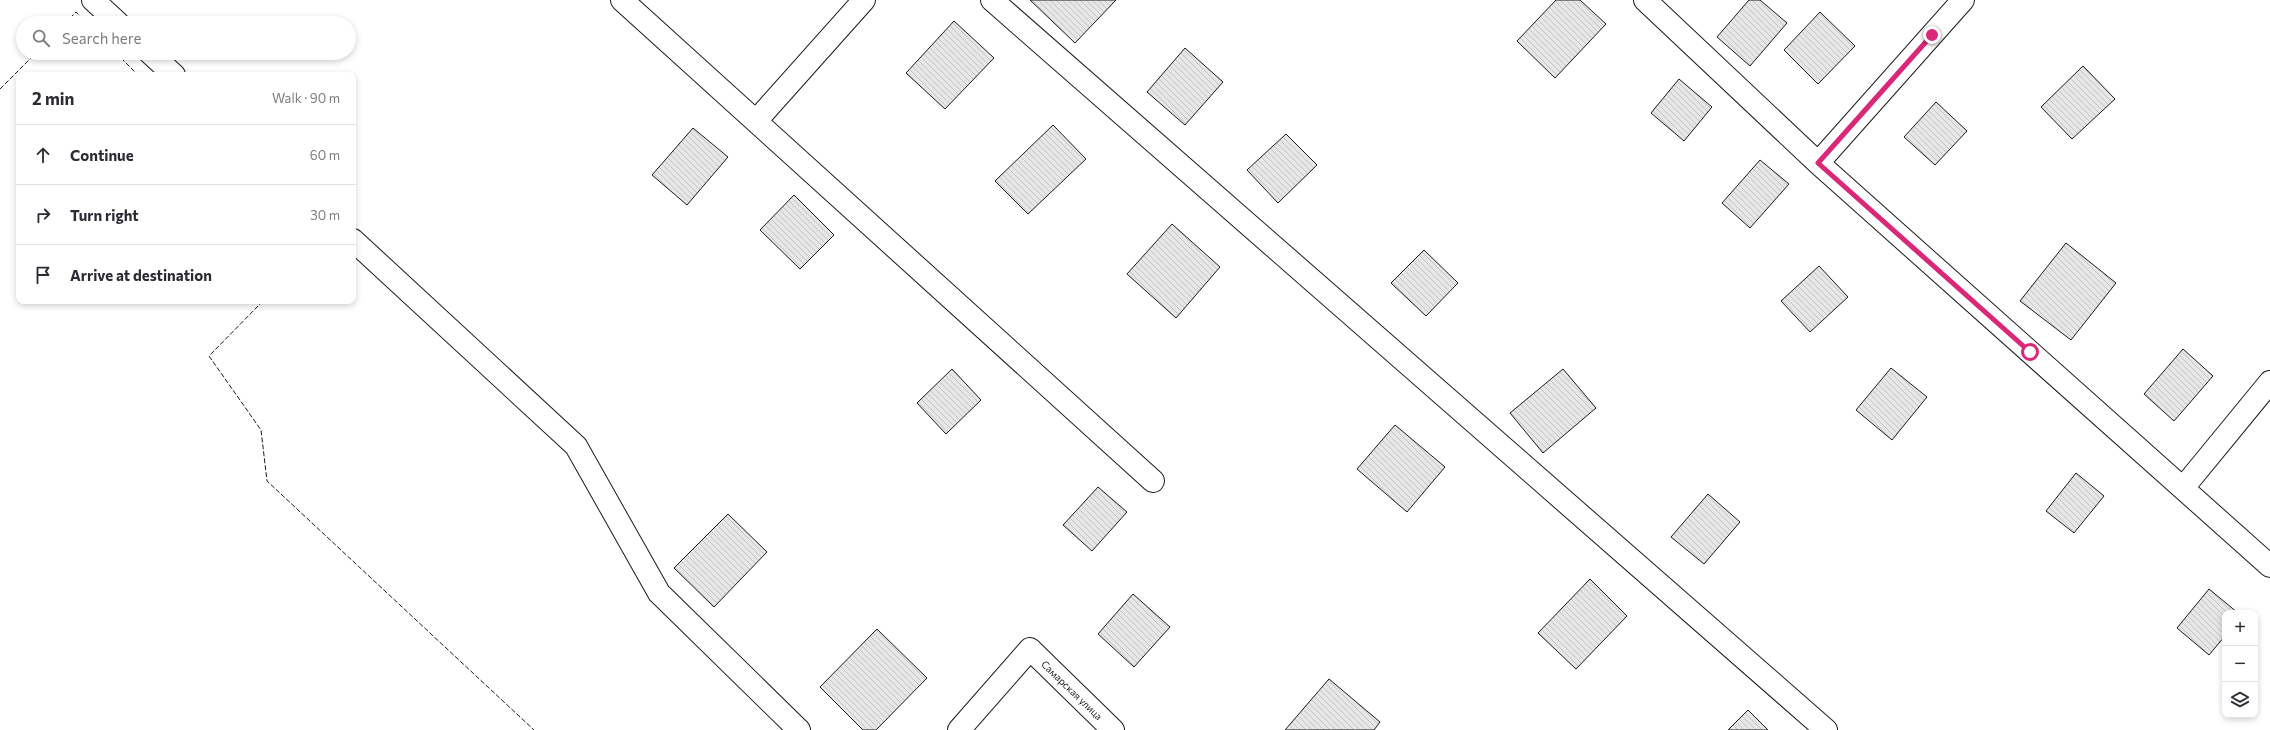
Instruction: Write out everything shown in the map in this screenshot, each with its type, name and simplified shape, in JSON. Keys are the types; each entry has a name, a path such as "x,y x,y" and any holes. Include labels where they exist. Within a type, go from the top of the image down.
{"street":[{"path":"93,0 110,16"},
{"path":"622,0 1153,481"},
{"path":"756,122 864,0"},
{"path":"992,0 1826,730"},
{"path":"1645,0 1818,163 2270,566"},
{"path":"1818,163 1963,0"},
{"path":"158,60 171,72"},
{"path":"356,243 576,446 660,594 798,730"},
{"path":"2183,488 2270,382"},
{"name":"Самарская улица","path":"959,730 1030,649 1114,730"}],"building":[{"path":"1030,0 1116,0 1075,43"},
{"path":"1556,0 1580,0 1606,24 1555,78 1517,41"},
{"path":"1749,0 1760,0 1787,23 1750,66 1717,37"},
{"path":"1820,12 1855,46 1818,84 1784,50"},
{"path":"954,21 994,58 945,109 906,73"},
{"path":"1185,48 1223,82 1185,125 1147,92"},
{"path":"2083,66 2115,99 2072,139 2041,107"},
{"path":"1679,79 1712,107 1684,141 1651,113"},
{"path":"1936,102 1967,131 1935,165 1904,137"},
{"path":"1053,125 1086,159 1028,214 995,181"},
{"path":"693,128 728,157 687,205 652,175"},
{"path":"1286,134 1317,165 1278,203 1247,170"},
{"path":"1760,160 1789,184 1750,228 1722,203"},
{"path":"794,195 834,235 800,269 760,230"},
{"path":"1172,224 1220,267 1176,318 1127,274"},
{"path":"2066,243 2116,283 2071,340 2020,301"},
{"path":"1424,250 1458,283 1426,316 1391,283"},
{"path":"1819,266 1848,297 1810,332 1781,301"},
{"path":"2183,349 2213,376 2174,421 2144,394"},
{"path":"1891,368 1927,397 1892,440 1856,410"},
{"path":"952,369 981,400 946,434 917,403"},
{"path":"1563,369 1596,408 1543,453 1510,413"},
{"path":"1395,425 1445,467 1407,512 1357,469"},
{"path":"2076,473 2104,496 2074,533 2046,511"},
{"path":"1098,487 1127,512 1092,551 1063,525"},
{"path":"1708,494 1740,522 1704,564 1671,537"},
{"path":"728,514 767,552 714,607 674,568"},
{"path":"1590,579 1627,616 1576,669 1538,633"},
{"path":"2209,589 2234,610 2222,610 2222,640 2209,655 2177,628"},
{"path":"1133,594 1170,627 1134,667 1098,634"},
{"path":"877,629 927,678 876,730 863,730 820,687"},
{"path":"1329,679 1380,722 1374,730 1285,730"},
{"path":"1748,710 1768,730 1728,730"}],"fence":[{"path":"72,16 76,12 80,16"},
{"path":"17,72 29,60"},
{"path":"123,60 135,72"},
{"path":"0,89 16,73"},
{"path":"260,304 209,356 261,430 267,481 534,730"}],"route":[{"path":"1932,35 1818,163 2030,352"}]}
